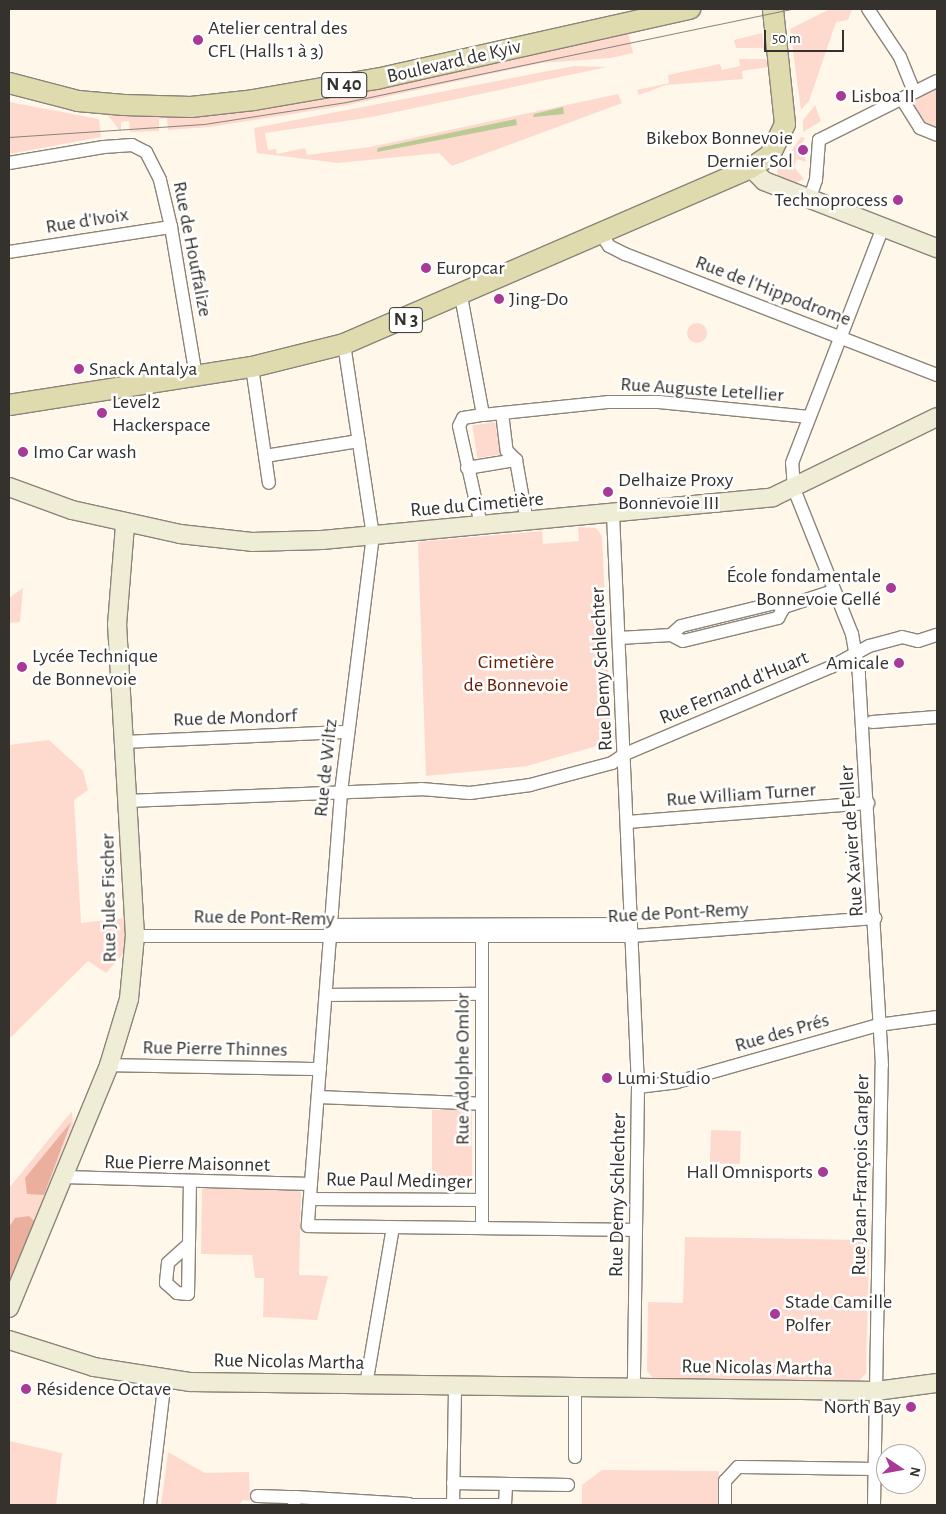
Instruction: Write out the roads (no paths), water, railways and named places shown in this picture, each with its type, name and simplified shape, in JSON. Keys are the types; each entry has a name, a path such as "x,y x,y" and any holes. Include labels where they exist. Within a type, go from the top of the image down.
{"main road":[{"name":"Boulevard de Kyiv","path":"9,83 78,101 124,105 190,107 254,100 376,79 690,9"},
{"name":"N 3","path":"9,405 252,367 344,344 461,296 751,168 770,154 785,124 773,9"}],"street":[{"path":"868,9 900,57 914,92"},
{"path":"810,198 816,180 819,140 841,126 937,81"},
{"path":"902,99 920,128 937,135"},
{"name":"Rue de Houffalize","path":"9,163 104,147 140,147 160,180 171,226 196,376"},
{"path":"751,168 764,181 937,248"},
{"name":"Rue d'Ivoix","path":"9,252 171,226"},
{"name":"Rue Xavier de Feller","path":"878,1025 875,918 856,654 794,489 792,463 883,227"},
{"name":"Rue de l'Hippodrome","path":"601,234 609,246 625,254 937,374"},
{"path":"461,296 483,415"},
{"name":"Rue de Wiltz","path":"310,1199 341,793 373,536 344,344"},
{"path":"252,367 269,483"},
{"name":"Rue Auguste Letellier","path":"468,468 459,423 466,417 609,402 659,402 810,417"},
{"path":"502,413 507,451 516,460 527,522"},
{"name":"Rue du Cimetière","path":"9,487 125,525 252,542 373,536 747,502 794,489 937,417"},
{"path":"265,456 359,441"},
{"path":"468,468 516,460"},
{"path":"468,468 473,474 481,525"},
{"name":"Rue Demy Schlechter","path":"613,514 638,1087 634,1388"},
{"name":"Rue Jules Fischer","path":"9,1308 109,1065 129,999 136,936 116,625 125,525"},
{"path":"619,638 671,636 683,641 778,618 784,607 833,591"},
{"name":"Rue Fernand d'Huart","path":"127,801 420,790 470,793 583,773 612,763 624,754 856,654 902,637 918,641 937,635"},
{"path":"872,722 937,718"},
{"name":"Rue de Mondorf","path":"124,742 348,732"},
{"name":"Rue William Turner","path":"627,822 868,804"},
{"name":"Rue de Pont-Remy","path":"136,936 331,929 482,932 631,930 875,918"},
{"name":"Rue Adolphe Omlor","path":"482,932 482,1200"},
{"path":"326,995 482,994"},
{"name":"Rue des Prés","path":"638,1087 678,1082 878,1025 937,1017"},
{"name":"Rue Jean-François Gangler","path":"874,1505 882,1065 878,1025"},
{"name":"Rue Pierre Thinnes","path":"109,1065 320,1069"},
{"path":"318,1097 482,1104"},
{"name":"Rue Pierre Maisonnet","path":"63,1177 311,1184"},
{"path":"188,1244 190,1182"},
{"name":"Rue Paul Medinger","path":"482,1228 482,1200 310,1199 308,1226 636,1230"},
{"path":"366,1384 394,1227"},
{"name":"Rue Nicolas Martha","path":"9,1340 94,1367 165,1380 454,1386 876,1391 937,1382"},
{"path":"150,1505 165,1380"},
{"path":"453,1505 454,1386"},
{"path":"575,1387 575,1457"},
{"path":"725,1505 725,1481 738,1467 874,1469"},
{"path":"453,1484 568,1485"},
{"path":"505,1505 506,1484"},
{"path":"257,1496 294,1501 407,1505 498,1505"}],"tram line":[{"path":"9,137 204,124 346,102 793,9"}],"place":[{"name":"Atelier central des CFL (Halls 1 à 3)","path":"198,40"},
{"name":"Lisboa II","path":"841,96"},
{"name":"Bikebox Bonnevoie Dernier Sol","path":"803,150"},
{"name":"Technoprocess","path":"898,200"},
{"name":"Europcar","path":"426,268"},
{"name":"Jing-Do","path":"499,299"},
{"name":"Snack Antalya","path":"79,369"},
{"name":"Level2 Hackerspace","path":"102,413"},
{"name":"Imo Car wash","path":"23,452"},
{"name":"Delhaize Proxy Bonnevoie III","path":"608,492"},
{"name":"École fondamentale Bonnevoie Gellé","path":"891,588"},
{"name":"Amicale","path":"899,663"},
{"name":"Lycée Technique de Bonnevoie","path":"22,667"},
{"name":"Lumi Studio","path":"607,1078"},
{"name":"Hall Omnisports","path":"823,1172"},
{"name":"Stade Camille Polfer","path":"775,1314"},
{"name":"Résidence Octave","path":"26,1389"},
{"name":"North Bay","path":"911,1407"}],"park label":[{"name":"Cimetière de Bonnevoie","path":"516,674"}]}
